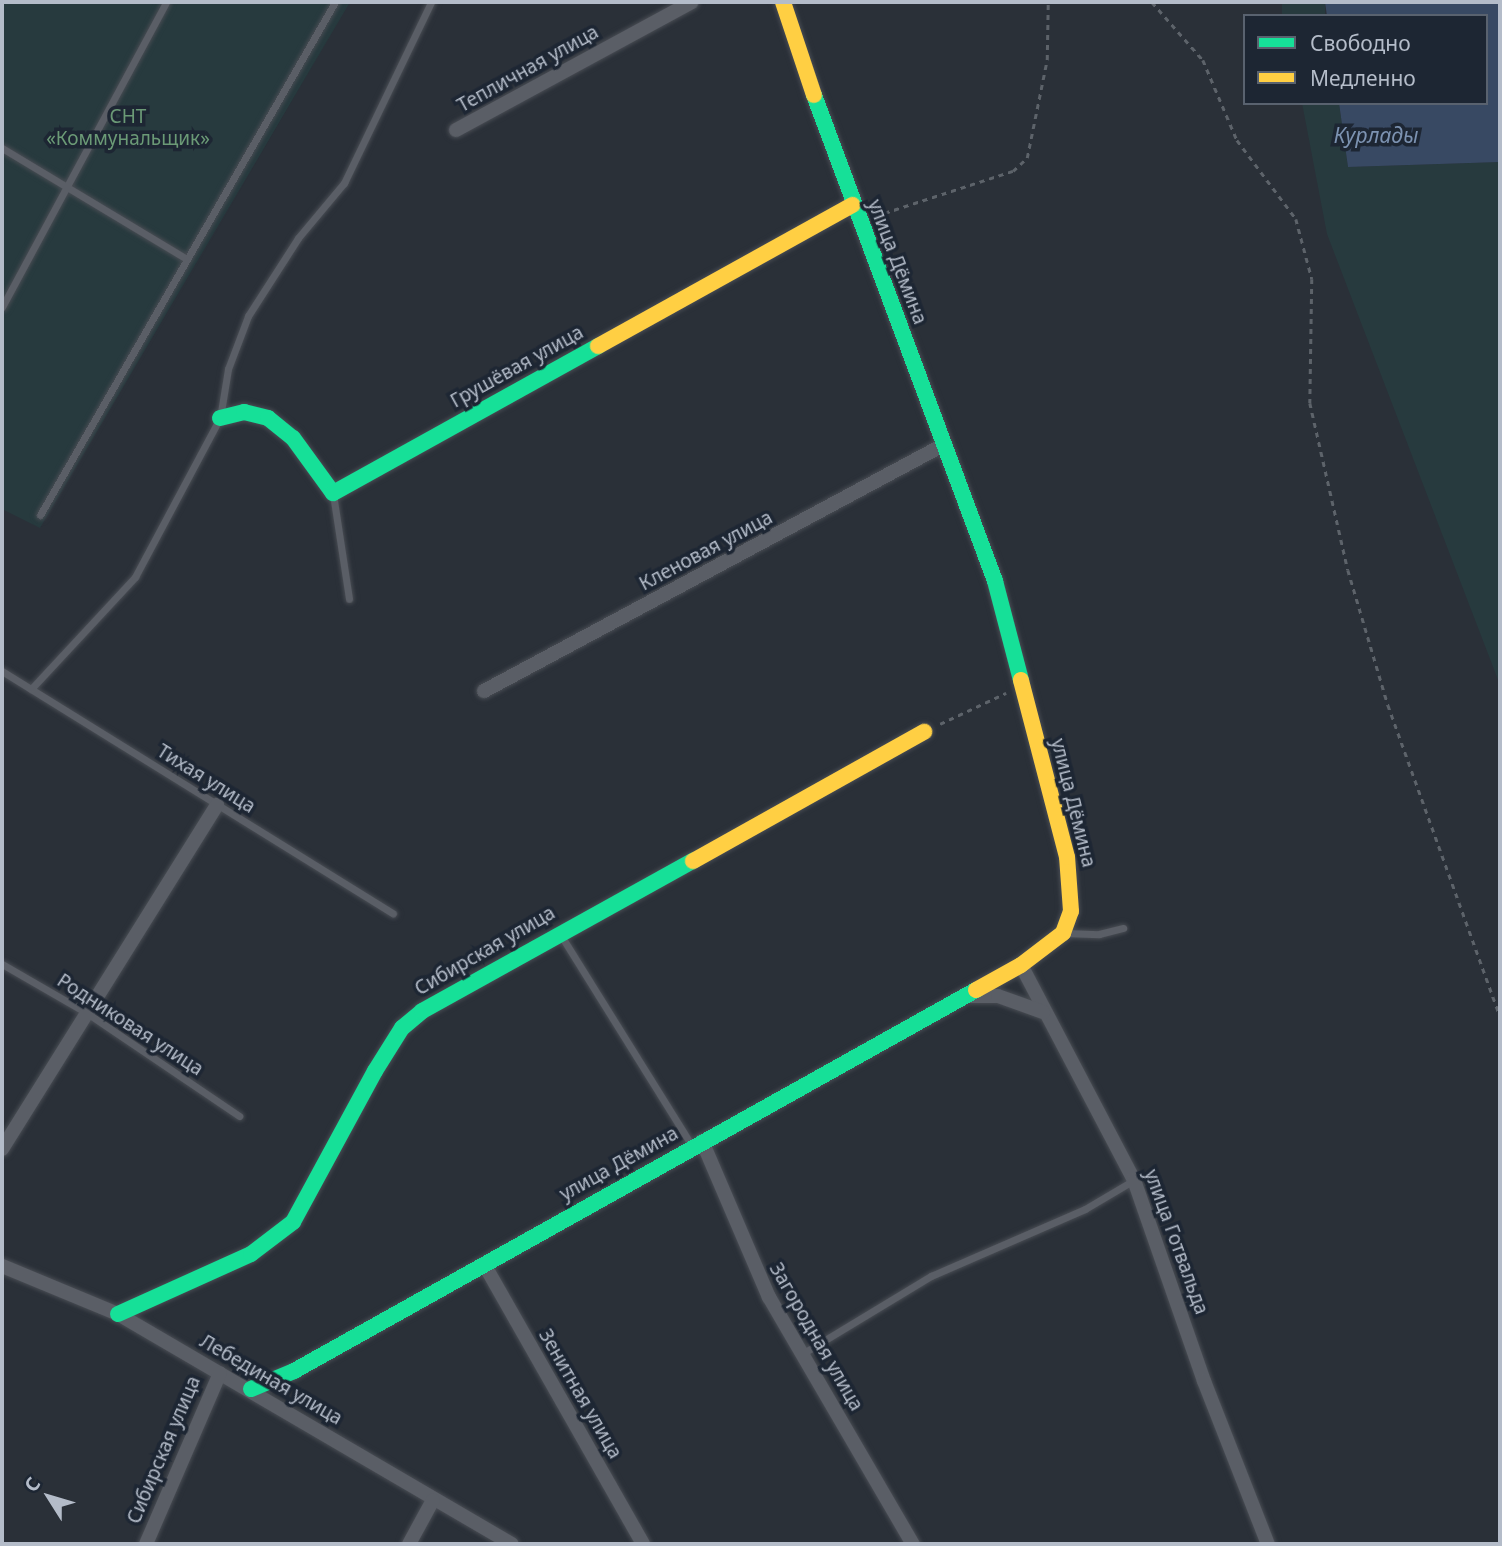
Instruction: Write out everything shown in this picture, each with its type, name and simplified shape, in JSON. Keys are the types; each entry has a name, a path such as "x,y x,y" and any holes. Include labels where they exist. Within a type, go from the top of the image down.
{"street":[{"name":"Тепличная улица","path":"456,130 692,2"},
{"name":"улица Дёмина","path":"251,1389 294,1371 1021,965 1063,933 1072,901 1067,857 1020,686 995,581 946,444 858,222 783,2"},
{"name":"Грушёвая улица","path":"333,493 852,205"},
{"path":"220,418 244,412 268,418 293,438 333,493"},
{"name":"Кленовая улица","path":"484,691 946,444"},
{"name":"Сибирская улица","path":"118,1314 251,1254 293,1222 402,1028 422,1011 924,732"},
{"path":"2,1149 217,805"},
{"name":"улица Готвальда","path":"1021,965 1043,1012 1134,1180 1204,1381 1268,1544"},
{"path":"964,996 998,996 1043,1012"},
{"name":"Загородная улица","path":"697,1144 751,1263 913,1544"},
{"name":"Зенитная улица","path":"484,1264 643,1544"},
{"name":"Лебединая улица","path":"2,1266 118,1314 251,1389 433,1500 512,1544"},
{"name":"Сибирская улица","path":"146,1544 220,1373"},
{"path":"409,1544 433,1500"}],"lane":[{"path":"2,307 166,2"},
{"path":"40,515 335,2"},
{"path":"31,689 135,577 220,418 228,369 248,316 298,238 345,183 431,2"},
{"path":"2,148 187,260"},
{"path":"333,493 349,599"},
{"name":"Тихая улица","path":"2,671 393,914"},
{"path":"1063,933 1099,934 1123,928"},
{"path":"559,933 697,1144"},
{"name":"Родниковая улица","path":"2,964 87,1013 239,1116"},
{"path":"802,1354 931,1276 1085,1209 1134,1180"}],"path":[{"path":"858,222 1013,171 1027,158 1047,60 1048,2"},
{"path":"1152,2 1202,60 1237,140 1296,219 1312,279 1310,403 1348,570 1388,705 1500,1016"},
{"path":"924,732 1020,686"}],"green space":[{"name":"СНТ «Коммунальщик»","path":"2,2 350,2 40,528 2,509"},
{"path":"1282,2 1325,2 1325,14 1282,14"},
{"path":"1302,105 1339,105 1348,167 1500,162 1500,685 1327,234"}],"water":[{"name":"Курлады","path":"1325,2 1500,2 1500,162 1348,167 1339,105 1488,105 1488,14 1327,14"}],"traffic: fast":[{"path":"814,95 995,581 1021,680"},
{"path":"220,418 244,412 268,418 293,438 333,493 598,346"},
{"path":"118,1314 251,1254 293,1222 375,1071 402,1028 422,1011 693,861"},
{"path":"251,1389 294,1371 976,990"}],"traffic: slow":[{"path":"783,2 814,95"},
{"path":"598,346 852,205"},
{"path":"976,990 1021,965 1063,933 1071,911 1067,857 1021,680"},
{"path":"693,861 924,732"}]}
